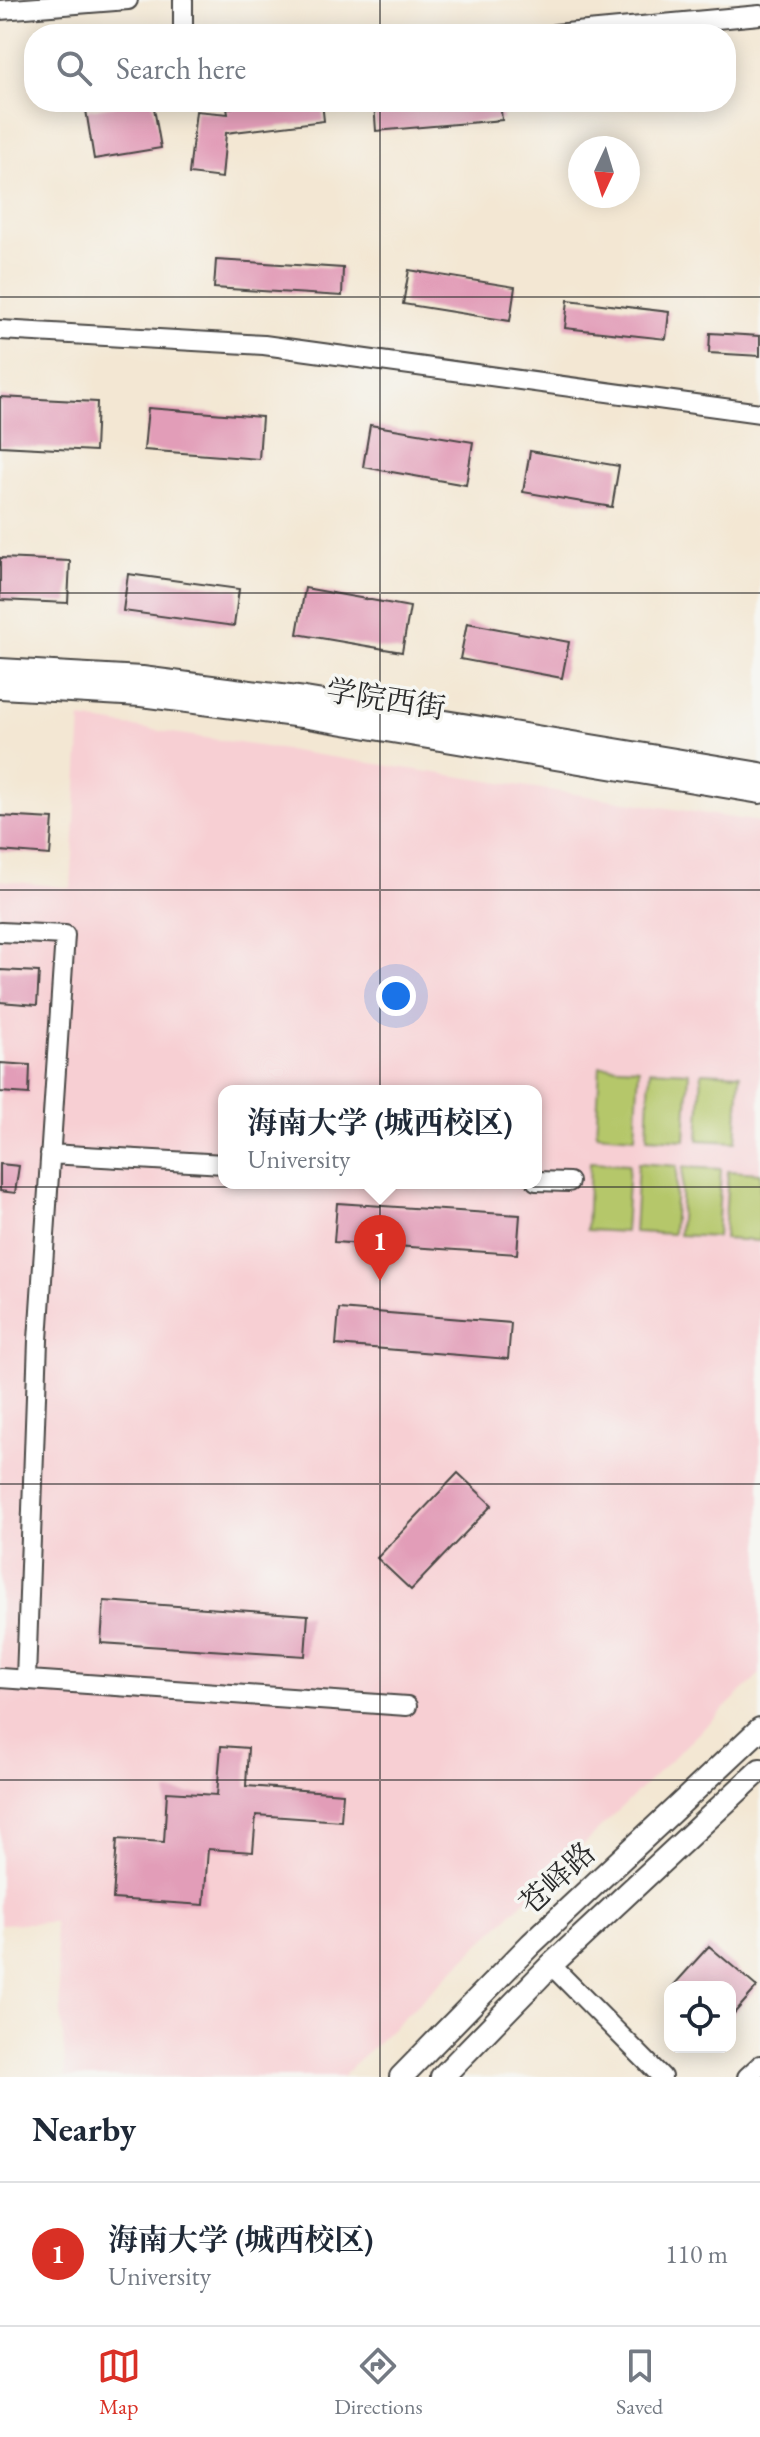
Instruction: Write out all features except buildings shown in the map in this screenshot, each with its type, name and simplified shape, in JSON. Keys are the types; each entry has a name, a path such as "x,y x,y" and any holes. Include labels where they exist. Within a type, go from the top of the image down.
{"main road":[{"name":"学院西街","path":"0,670 142,678 305,699 760,774"},
{"name":"学院西街","path":"0,687 141,695 302,716 760,792"},
{"name":"苍峄路","path":"401,2077 531,1944 760,1729"},
{"name":"苍峄路","path":"442,2077 551,1965 760,1770"}],"street":[{"path":"0,10 128,0"},
{"path":"183,0 183,24"},
{"path":"639,24 757,10"},
{"path":"0,330 264,345 760,413"},
{"path":"0,932 65,935 38,1340 26,1679"},
{"path":"50,1154 218,1164"},
{"path":"542,1181 569,1182"},
{"path":"0,1678 407,1706"},
{"path":"551,1965 662,2077"},
{"path":"747,2077 760,2065"}],"shaded area":[{"path":"81,719 760,822 760,1674 342,2077 66,2077 54,1922 0,1924 0,880 71,888"}],"green space":[{"path":"600,1066 639,1068 635,1137 596,1134"},
{"path":"650,1070 689,1072 685,1140 647,1138"},
{"path":"702,1072 740,1074 736,1142 698,1140"},
{"path":"590,1162 629,1164 625,1232 587,1230"},
{"path":"638,1163 677,1166 673,1234 634,1232"},
{"path":"683,1167 721,1169 717,1237 679,1235"},
{"path":"728,1171 760,1173 760,1241 724,1239"}],"place":[{"name":"海南大学 (城西校区)","path":"380,1281"}]}
